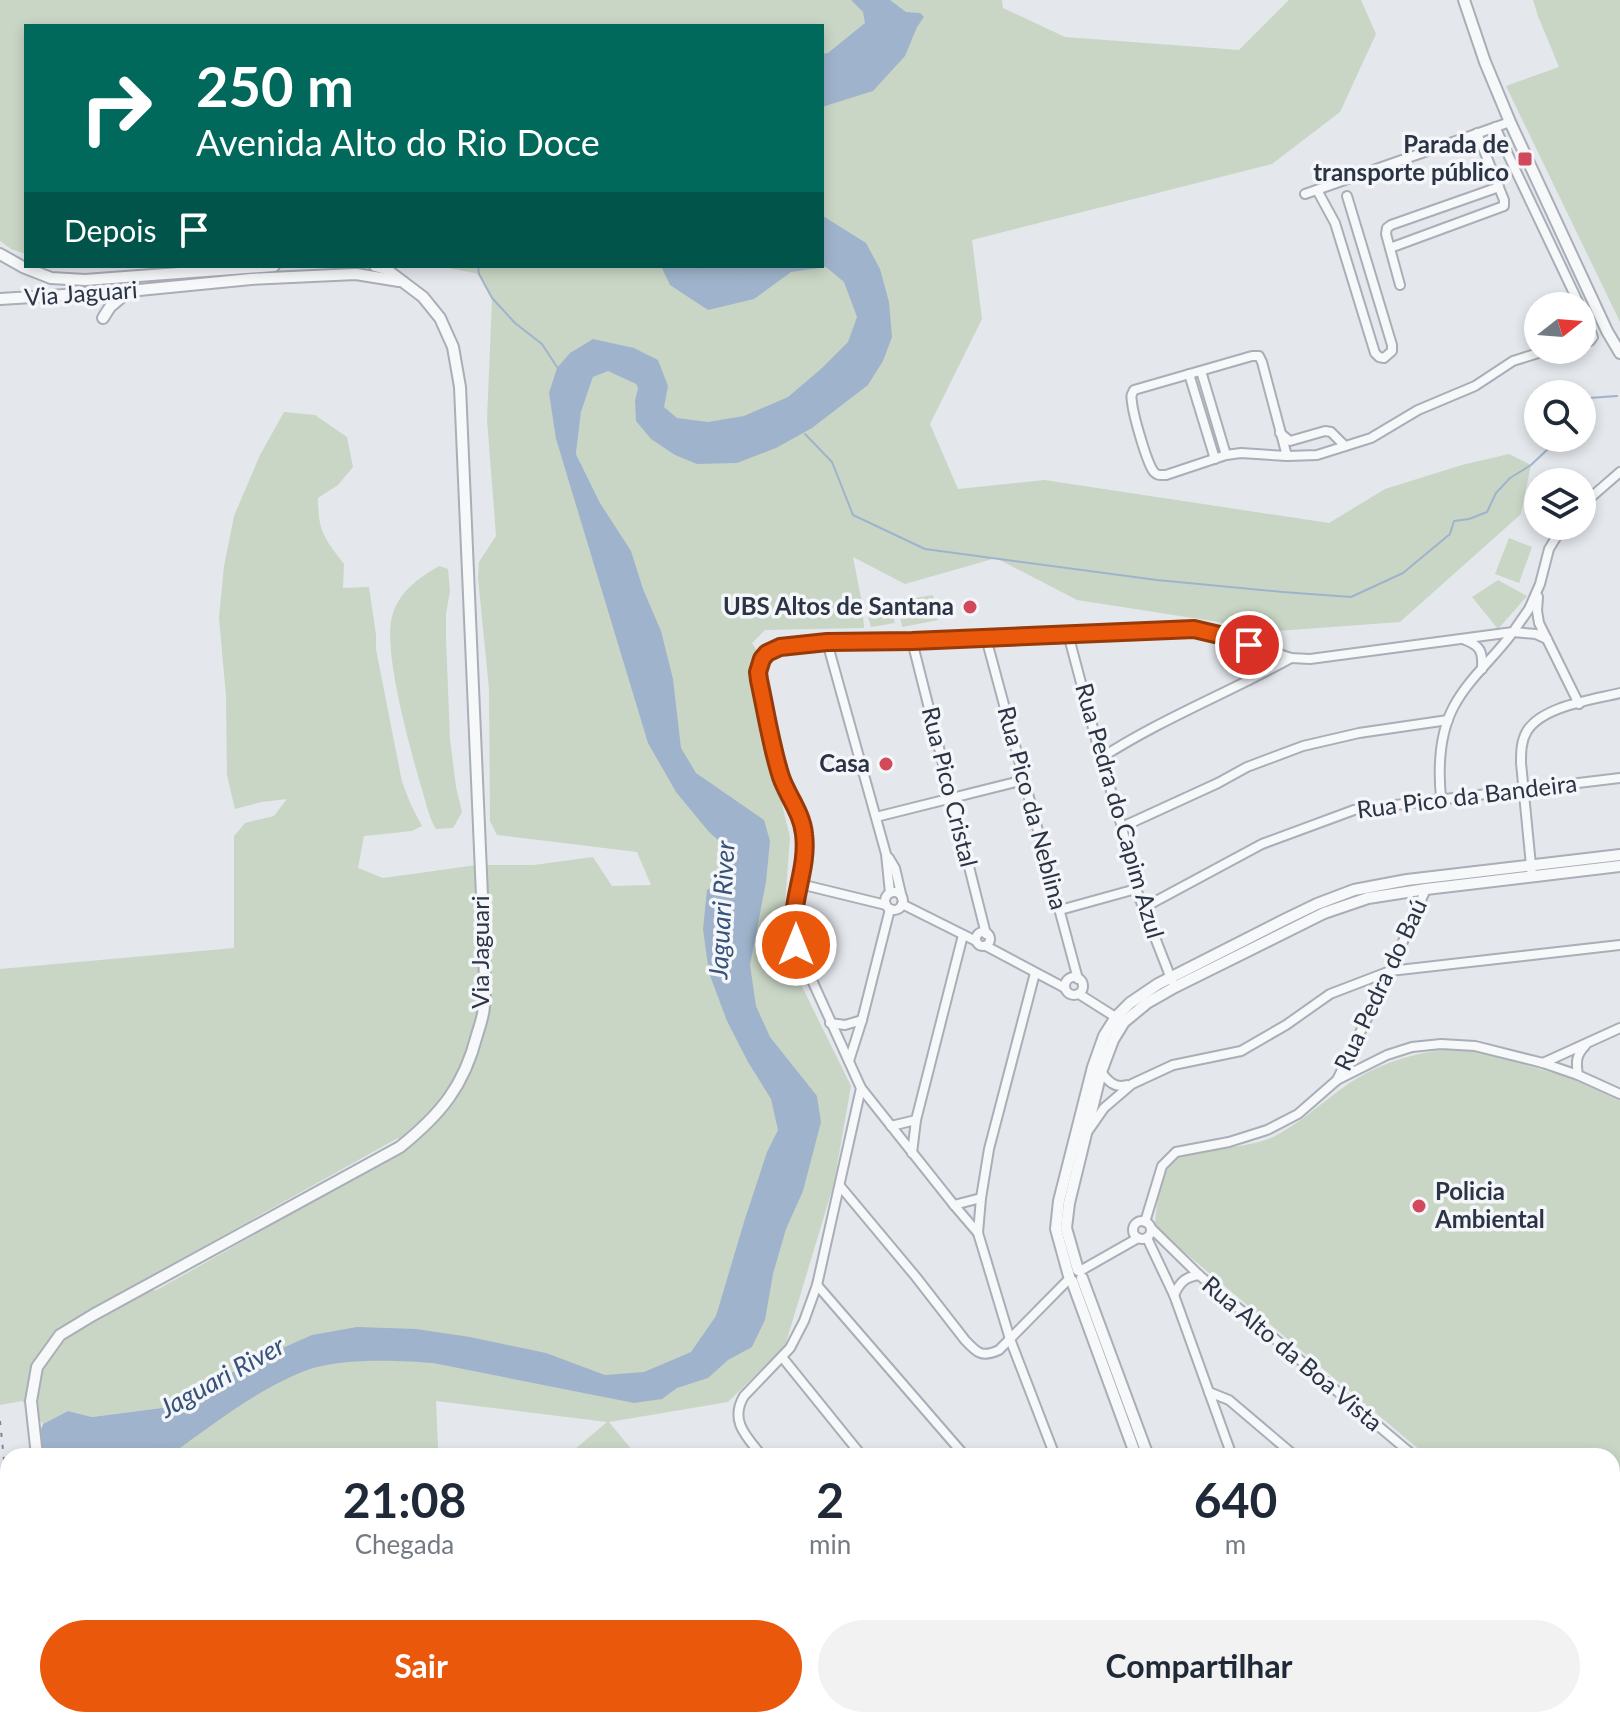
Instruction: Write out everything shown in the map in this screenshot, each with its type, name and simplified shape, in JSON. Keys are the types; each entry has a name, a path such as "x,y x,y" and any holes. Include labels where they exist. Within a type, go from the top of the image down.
{"street":[{"path":"1464,0 1510,122 1620,353"},
{"path":"1305,194 1510,122"},
{"path":"1495,127 1573,292"},
{"path":"1390,248 1504,206 1477,133"},
{"path":"1400,285 1386,231 1391,225 1499,187"},
{"path":"1317,190 1335,223 1375,353 1384,358 1392,351 1392,345 1347,196"},
{"path":"1335,223 1354,218"},
{"name":"Via Jaguari","path":"0,254 24,267"},
{"name":"Via Jaguari","path":"26,268 51,278 85,280 247,268"},
{"name":"Via Jaguari","path":"36,1448 31,1401 37,1367 60,1335 400,1147 421,1130 457,1088 471,1060 484,1008 484,942 460,387 453,347 440,318 423,297 382,268"},
{"name":"Via Jaguari","path":"0,299 356,274 401,282"},
{"path":"103,318 110,307 129,291"},
{"path":"1287,456 1259,356 1134,390 1131,398 1143,445 1153,471 1166,475 1226,455 1241,453 1287,456 1317,455 1371,438 1418,410 1475,386 1513,361 1524,358"},
{"path":"1201,371 1226,455"},
{"path":"1189,374 1215,459"},
{"path":"1280,433 1290,441 1331,432 1345,446"},
{"path":"1596,493 1620,472"},
{"path":"1554,540 1543,566 1537,611 1539,623 1579,704"},
{"path":"1441,798 1442,737 1455,704 1513,632 1529,609 1540,584"},
{"path":"978,1233 861,1088 796,945 792,923 800,884 804,833 782,778 758,672 762,659 780,647 827,642 1194,629 1291,658 1310,659 1513,632 1536,634 1547,639"},
{"name":"Rua Pedra do Capim Azul","path":"1068,634 1122,827 1136,889 1173,982"},
{"name":"Rua Pico da Neblina","path":"986,638 1080,986"},
{"path":"1465,639 1476,644 1481,651 1482,669"},
{"name":"Rua Pico Cristal","path":"912,641 986,934"},
{"path":"827,642 886,854 890,893 885,900 888,907 849,1062"},
{"path":"1247,682 1255,673 1256,665 1256,657 1249,645"},
{"path":"1101,758 1181,712 1291,658"},
{"path":"1531,871 1521,763 1527,730 1544,715 1620,693"},
{"path":"1122,827 1247,767 1303,746 1359,733 1448,720"},
{"name":"Rua Pico da Bandeira","path":"1143,908 1262,844 1354,810 1620,778"},
{"path":"876,817 1024,780"},
{"path":"800,884 898,909 902,901 895,868 886,854"},
{"path":"1145,1448 1056,1229 1059,1201 1093,1067 1104,1036 1142,995 1335,908 1368,898 1620,855"},
{"path":"1173,982 1317,904 1354,890 1407,880 1620,866"},
{"path":"1060,910 1136,889"},
{"name":"Rua Pedra do Baú","path":"1337,1080 1426,889"},
{"path":"890,893 896,893 902,901 980,946 986,946 1065,988 1071,995 1080,986"},
{"path":"976,941 980,933 986,934 990,940 986,946"},
{"path":"912,1153 916,1120 963,935"},
{"path":"1101,1072 1112,1085 1120,1087 1173,1065 1241,1051 1330,994 1390,971 1620,945"},
{"path":"1035,973 989,1149 978,1233 1010,1339 1052,1448"},
{"path":"1065,988 1070,978 1120,1020"},
{"path":"830,1023 845,1025 862,1020"},
{"path":"1120,1020 1101,1072 1069,1203 1066,1228 1075,1276 1133,1448"},
{"path":"1543,1063 1620,1028"},
{"path":"1578,1075 1577,1055 1588,1042"},
{"path":"840,1186 974,1350 990,1354 999,1350 1075,1276 1146,1232 1162,1166 1176,1152 1229,1142 1267,1130 1298,1114 1337,1080 1387,1055 1412,1047 1441,1044 1475,1046 1543,1063 1620,1094"},
{"path":"1088,1132 1104,1108 1132,1084"},
{"path":"756,1448 741,1429 739,1404 797,1337 817,1285 861,1088"},
{"path":"891,1126 916,1120"},
{"path":"954,1205 981,1198"},
{"path":"1120,1246 1137,1223 1146,1232 1174,1295 1229,1448"},
{"name":"Rua Alto da Boa Vista","path":"1146,1232 1173,1249 1199,1275 1404,1448"},
{"path":"1174,1295 1182,1281 1199,1275"},
{"path":"817,1285 958,1448"},
{"path":"782,1357 856,1448"},
{"path":"1209,1392 1229,1400 1286,1448"}],"green space":[{"path":"0,0 1002,0 1003,8 1065,37 1239,50 1289,0 1361,0 1376,34 1340,112 1272,164 972,240 982,319 930,424 958,489 1044,480 1329,523 1385,489 1462,465 1509,454 1531,465 1530,468 1524,468 1521,514 1400,622 1277,631 1077,600 996,558 905,584 853,557 864,628 765,630 752,643 757,651 752,682 790,837 782,946 851,1086 834,1183 785,1346 728,1402 609,1422 630,1448 576,1448 607,1422 436,1401 438,1448 130,1448 151,1443 199,1400 185,1408 169,1407 92,1417 68,1411 43,1424 22,1401 0,1405 0,969 234,948 234,836 245,823 274,816 287,799 235,809 227,775 226,696 219,618 224,566 234,516 260,455 284,412 315,415 347,437 353,467 338,485 318,498 319,519 327,540 344,564 343,588 369,587 376,649 402,782 422,826 412,831 364,836 358,868 383,878 477,865 534,865 593,857 612,886 651,885 637,852 497,835 490,821 489,689 478,578 479,562 496,536 487,419 492,299 479,274 448,268 824,268 824,24 24,24 24,253 0,241","holes":["593,340 668,386 653,415 635,400 636,384 608,370 593,377 581,412 576,454 600,503 595,564 556,439","398,1138 407,1149 155,1291 147,1278"]},
{"path":"1533,0 1620,0 1620,322 1506,86 1559,67"},
{"path":"1509,538 1532,547 1519,583 1495,574"},
{"path":"439,566 448,569 450,591 446,639 450,739 462,812 453,828 436,829 404,722 394,672 390,628 393,613 406,591"},
{"path":"1498,580 1527,596 1498,629 1472,597"},
{"path":"933,595 938,620 902,627 898,601"},
{"path":"890,605 895,623 871,627 866,609"},
{"path":"1453,1049 1482,1053 1568,1077 1620,1101 1620,1448 1417,1448 1165,1236 1155,1224 1163,1180 1177,1158 1273,1137 1369,1072 1424,1053"}],"water":[{"path":"851,0 890,0 906,12 920,13 924,17 905,56 873,91 824,106 824,54 865,23 863,12"},
{"path":"824,217 866,243 880,269 889,302 892,337 883,361 868,385 812,428 776,448 737,463 697,464 675,455 651,439 636,421 636,384 608,371 593,377 581,412 576,454 600,503 631,551 661,631 673,679 681,748 696,773 764,820 770,841 766,882 750,965 756,1006 770,1037 817,1096 821,1122 803,1191 786,1229 773,1274 765,1320 752,1347 728,1360 708,1378 677,1388 662,1399 634,1403 433,1363 354,1361 323,1365 274,1385 180,1448 154,1448 151,1443 130,1448 36,1448 43,1424 68,1411 92,1417 190,1407 238,1368 312,1335 357,1327 416,1329 546,1353 605,1375 644,1372 691,1352 716,1316 767,1152 778,1130 771,1099 727,1021 709,973 703,929 707,890 729,879 734,854 709,832 676,792 648,743 556,439 549,393 557,368 570,353 593,339 634,348 658,360 668,386 664,407 677,418 708,422 744,416 788,397 848,342 857,317 844,282 826,267"},
{"path":"662,268 718,268 740,275 752,268 819,268 791,272 754,299 708,310 670,285"}],"waterway":[{"path":"478,268 492,298 515,323 542,344 557,367"},
{"name":"Jaguari River","path":"707,268 718,275 741,268"},
{"path":"1596,398 1617,396"},
{"path":"805,434 832,462 853,515 925,549 1157,580 1351,597 1403,573 1450,534 1454,521 1487,512 1496,493 1510,478 1545,452"},
{"name":"Jaguari River","path":"136,1444 151,1443 220,1403"}],"railway":[{"path":"0,1421 3,1448"}],"place":[{"name":"Parada de transporte público","path":"1525,159"},
{"name":"UBS Altos de Santana","path":"970,607"},
{"name":"Casa","path":"886,764"},
{"name":"Policia Ambiental","path":"1419,1206"}],"route":[{"path":"796,945 792,923 803,868 804,833 782,778 759,680 760,665 767,653 780,647 827,642 1194,629 1249,645"}]}
